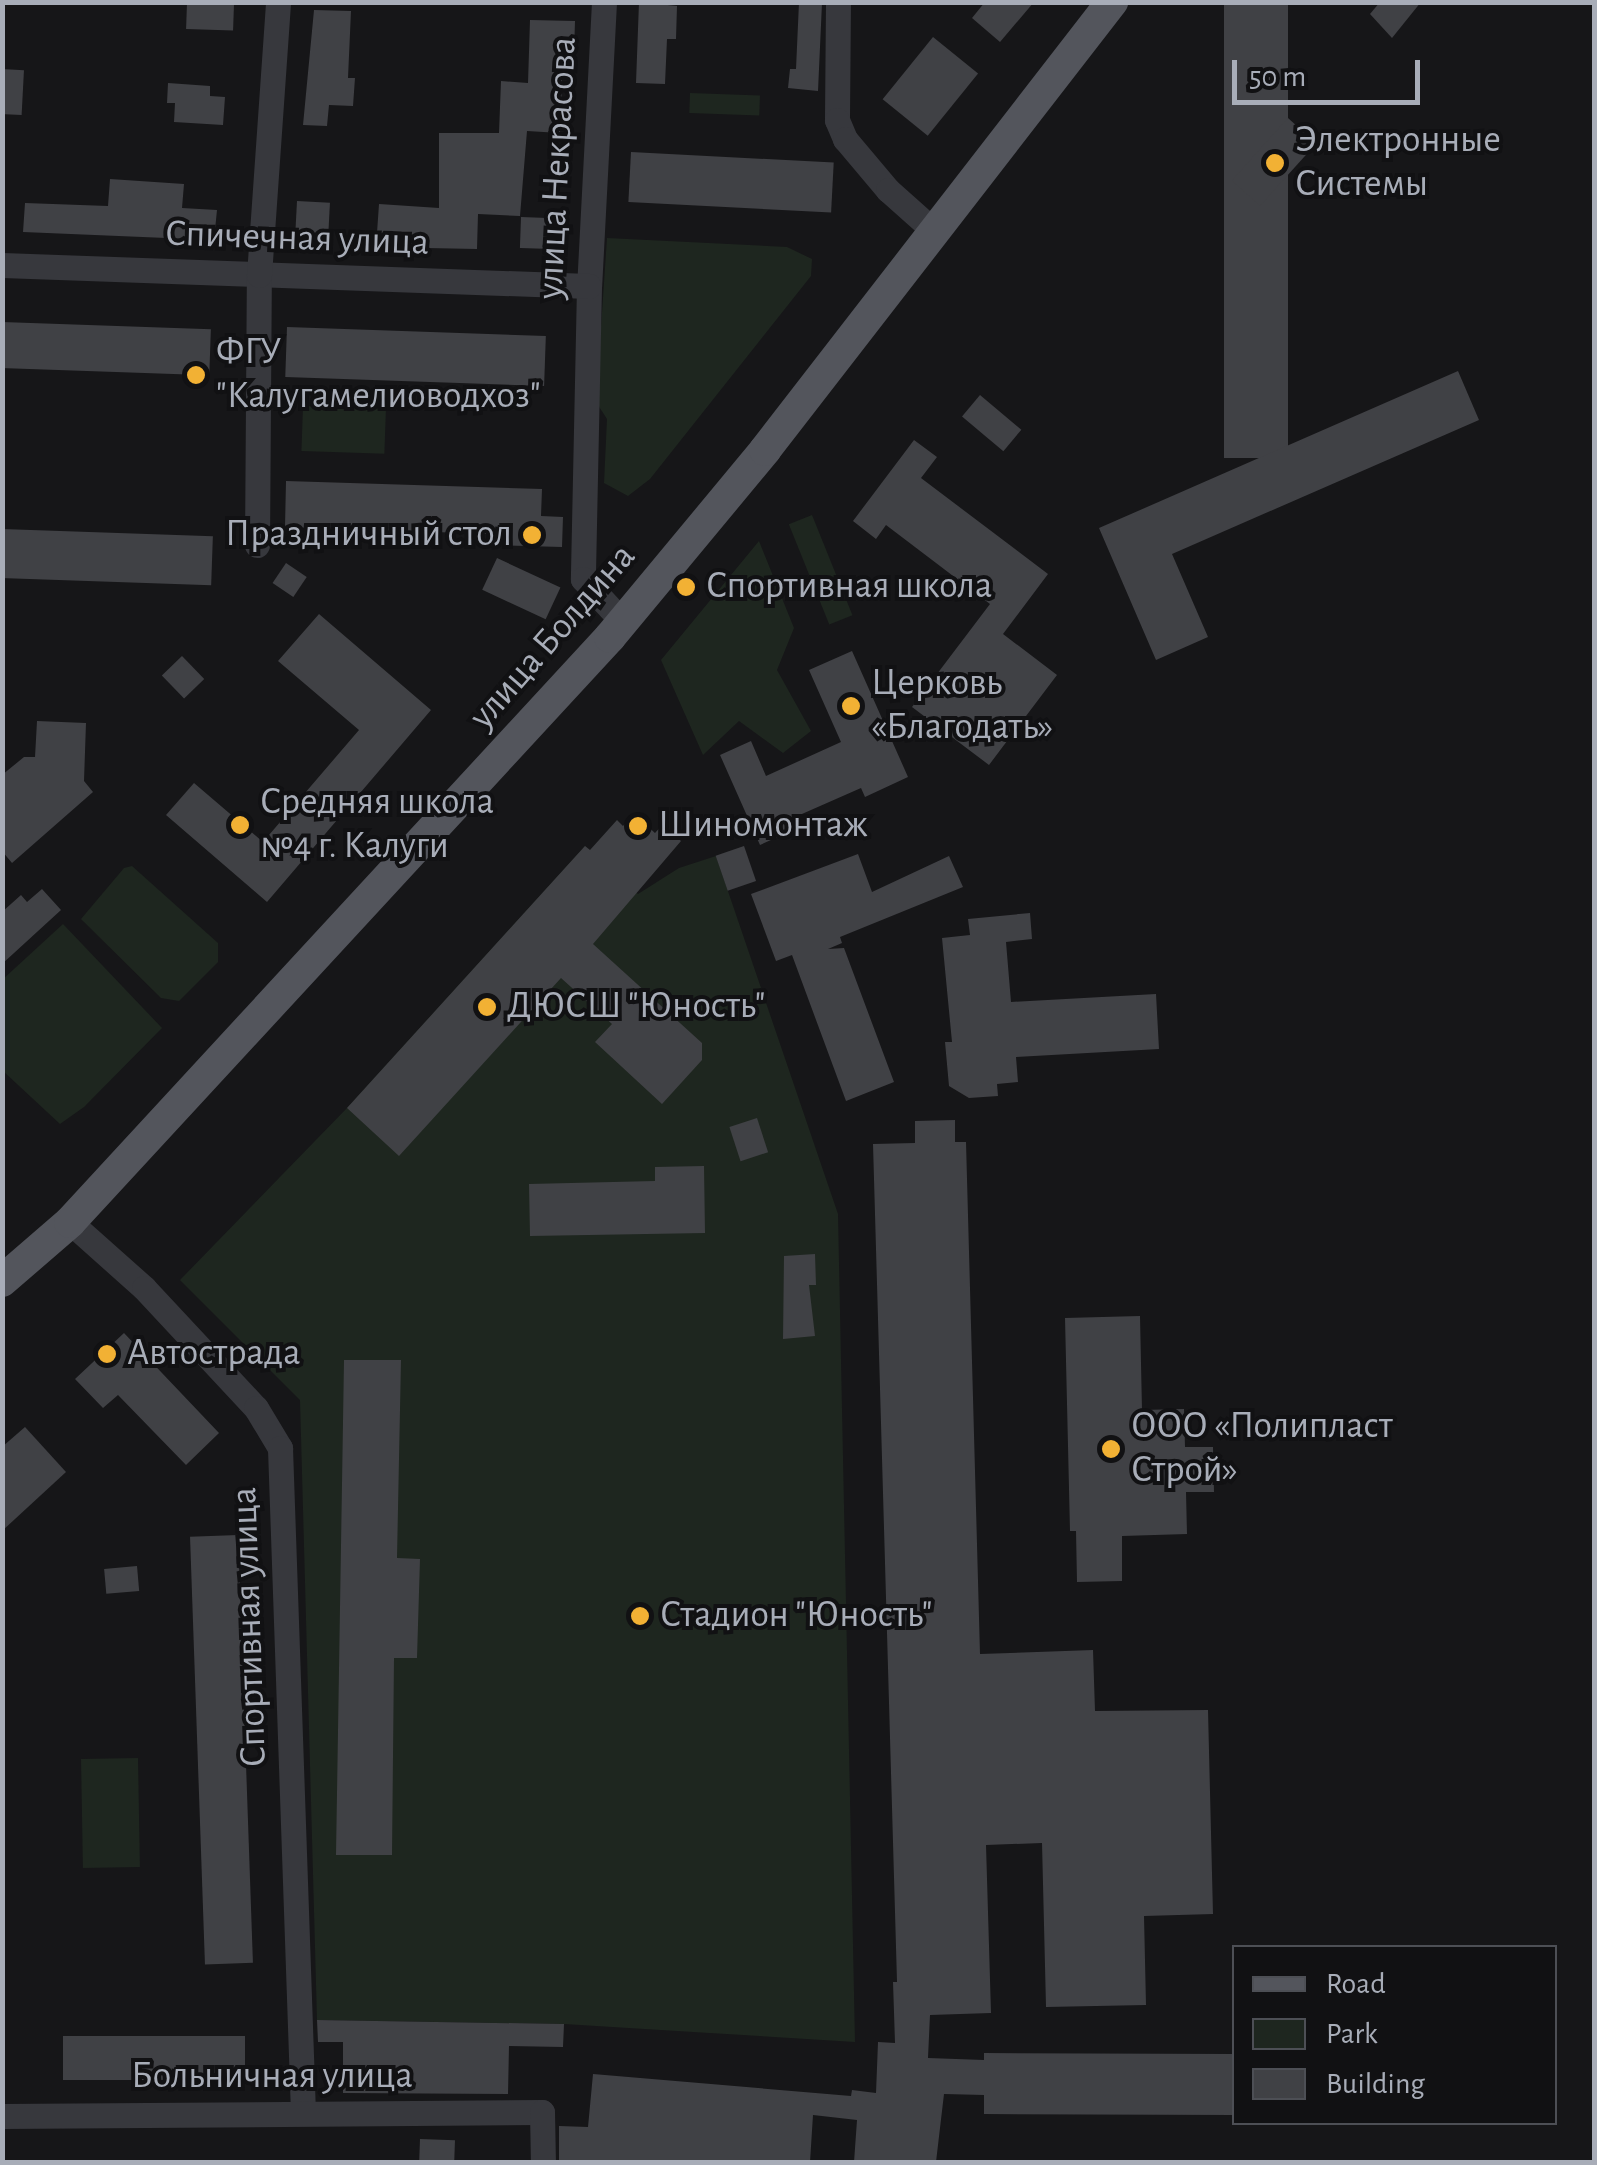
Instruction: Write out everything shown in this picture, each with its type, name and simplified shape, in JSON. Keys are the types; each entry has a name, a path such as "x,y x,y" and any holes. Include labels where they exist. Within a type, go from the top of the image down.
{"main road":[{"name":"улица Болдина","path":"2,1280 70,1222 623,622 765,450 1112,2"}],"street":[{"path":"257,544 259,275 278,2"},
{"name":"улица Некрасова","path":"604,2 589,286 583,579 623,622"},
{"path":"838,2 837,120 844,140 888,190 934,231"},
{"name":"Спичечная улица","path":"2,265 589,286"},
{"name":"Спортивная улица","path":"70,1222 144,1288 256,1408 280,1448 303,2113"},
{"name":"Больничная улица","path":"2,2116 542,2112 543,2162"}],"green space":[{"path":"690,93 760,95 759,115 689,113"},
{"path":"607,238 787,247 812,259 811,276 650,479 628,496 604,483 607,419 596,402"},
{"path":"303,406 386,409 384,454 301,451"},
{"path":"812,515 852,615 829,625 789,524"},
{"path":"759,541 794,628 777,670 811,731 783,753 739,721 703,755 661,660"},
{"path":"585,846 638,894 679,868 716,856 838,1214 855,2042 564,2024 317,2020 300,1400 180,1280 347,1108"},
{"path":"132,866 218,943 218,962 179,1001 161,998 81,919 124,868"},
{"path":"63,924 162,1028 84,1107 60,1124 3,1071 2,980"},
{"path":"138,1758 140,1867 83,1868 81,1759"}],"building":[{"path":"639,2 677,6 676,39 667,39 665,84 636,83"},
{"path":"799,2 822,3 818,91 788,88 790,69 796,69"},
{"path":"985,2 1034,2 1000,42 972,18"},
{"path":"1224,2 1288,2 1288,458 1224,458"},
{"path":"1380,2 1421,2 1392,38 1370,14"},
{"path":"187,3 234,5 233,31 186,29"},
{"path":"314,10 351,11 348,78 355,78 353,106 329,105 327,126 303,125"},
{"path":"530,20 575,21 574,55 563,55 560,133 527,131 520,216 478,214 477,249 376,247 379,204 439,208 439,133 499,133 501,81 528,83"},
{"path":"933,37 978,74 928,136 883,99"},
{"path":"2,69 24,70 22,115 2,114"},
{"path":"168,83 210,86 210,96 225,97 223,125 174,122 175,103 167,103"},
{"name":"Электронные Системы","path":"1288,118 1316,143 1260,206 1232,180"},
{"path":"631,152 834,163 831,213 628,202"},
{"path":"110,179 184,184 182,208 217,210 214,240 23,232 25,203 108,206"},
{"path":"297,201 330,203 328,244 295,242"},
{"path":"521,217 568,219 567,250 520,248"},
{"path":"2,322 211,329 209,375 2,368"},
{"path":"287,327 546,336 544,386 285,377"},
{"path":"1458,371 1479,420 1172,554 1208,637 1156,660 1099,528"},
{"path":"980,395 1021,430 1003,451 962,416"},
{"path":"914,440 937,457 921,478 1048,574 1003,634 1057,675 989,765 912,707 990,604 886,525 876,539 853,521"},
{"path":"286,481 542,489 541,516 563,517 562,547 493,545 494,534 285,527"},
{"path":"2,529 213,536 211,585 2,578"},
{"path":"497,558 560,588 546,619 482,590"},
{"path":"286,563 307,577 293,597 273,583"},
{"path":"319,614 431,710 267,902 166,815 194,783 263,842 359,730 278,661"},
{"path":"852,651 908,777 865,797 861,788 786,821 791,831 760,845 720,755 751,741 766,776 841,742 809,670"},
{"path":"182,656 204,679 184,698 162,675"},
{"path":"37,721 86,723 84,781 93,792 12,863 2,851 2,775 24,757 35,757"},
{"name":"ДЮСШ \"Юность\"","path":"634,814 655,833 663,824 681,841 593,944 702,1043 702,1060 662,1104 595,1042 612,1024 561,978 399,1156 347,1108 585,846 590,850 617,820 623,826"},
{"path":"744,846 756,881 728,891 716,856"},
{"path":"858,854 872,892 949,856 963,887 840,937 842,943 828,949 844,948 894,1082 846,1101 792,955 776,961 751,894"},
{"path":"42,889 61,910 2,964 2,912 21,895 27,902"},
{"path":"1030,913 1032,939 1006,942 1011,1002 1156,994 1159,1049 1016,1057 1018,1082 997,1084 998,1096 969,1098 949,1086 945,1042 952,1042 942,938 970,935 968,919"},
{"path":"757,1118 768,1152 741,1161 729,1127"},
{"path":"955,1120 955,1142 966,1142 980,1654 1093,1650 1095,1711 1208,1710 1213,1914 1144,1916 1146,2005 1046,2007 1042,1843 986,1845 991,2013 930,2015 928,2058 984,2060 984,2053 1232,2054 1232,2115 984,2114 984,2095 944,2094 936,2162 854,2162 857,2120 813,2115 810,2162 559,2162 559,2126 588,2127 593,2074 851,2096 852,2090 876,2093 878,2042 895,2043 893,1982 897,1982 873,1144 915,1143 915,1121"},
{"path":"704,1166 705,1233 530,1236 529,1184 655,1181 655,1167"},
{"path":"815,1254 816,1285 809,1285 815,1336 783,1339 784,1256"},
{"path":"1140,1316 1142,1410 1184,1409 1185,1447 1213,1447 1214,1492 1186,1492 1187,1534 1122,1536 1122,1581 1077,1582 1076,1531 1070,1531 1065,1318"},
{"path":"124,1333 219,1433 186,1465 118,1395 103,1408 75,1379"},
{"path":"344,1360 401,1360 397,1558 420,1559 417,1658 394,1658 392,1855 336,1855"},
{"path":"25,1427 66,1472 2,1531 2,1447"},
{"path":"238,1535 253,1963 205,1964 190,1537"},
{"path":"137,1566 139,1591 106,1594 104,1569"},
{"path":"317,2020 564,2024 563,2047 509,2046 508,2094 343,2093 343,2042 318,2042"},
{"path":"63,2036 245,2036 245,2080 63,2080"},
{"path":"420,2139 455,2140 454,2162 419,2161"}],"place":[{"name":"Электронные Системы","path":"1275,163"},
{"name":"ФГУ \"Калугамелиоводхоз\"","path":"196,375"},
{"name":"Праздничный стол","path":"532,535"},
{"name":"Спортивная школа","path":"686,587"},
{"name":"Церковь «Благодать»","path":"851,706"},
{"name":"Средняя школа №4 г. Калуги","path":"240,825"},
{"name":"Шиномонтаж","path":"638,826"},
{"name":"ДЮСШ \"Юность\"","path":"487,1007"},
{"name":"Автострада","path":"107,1354"},
{"name":"ООО «Полипласт Строй»","path":"1111,1449"},
{"name":"Стадион \"Юность\"","path":"640,1616"}]}
